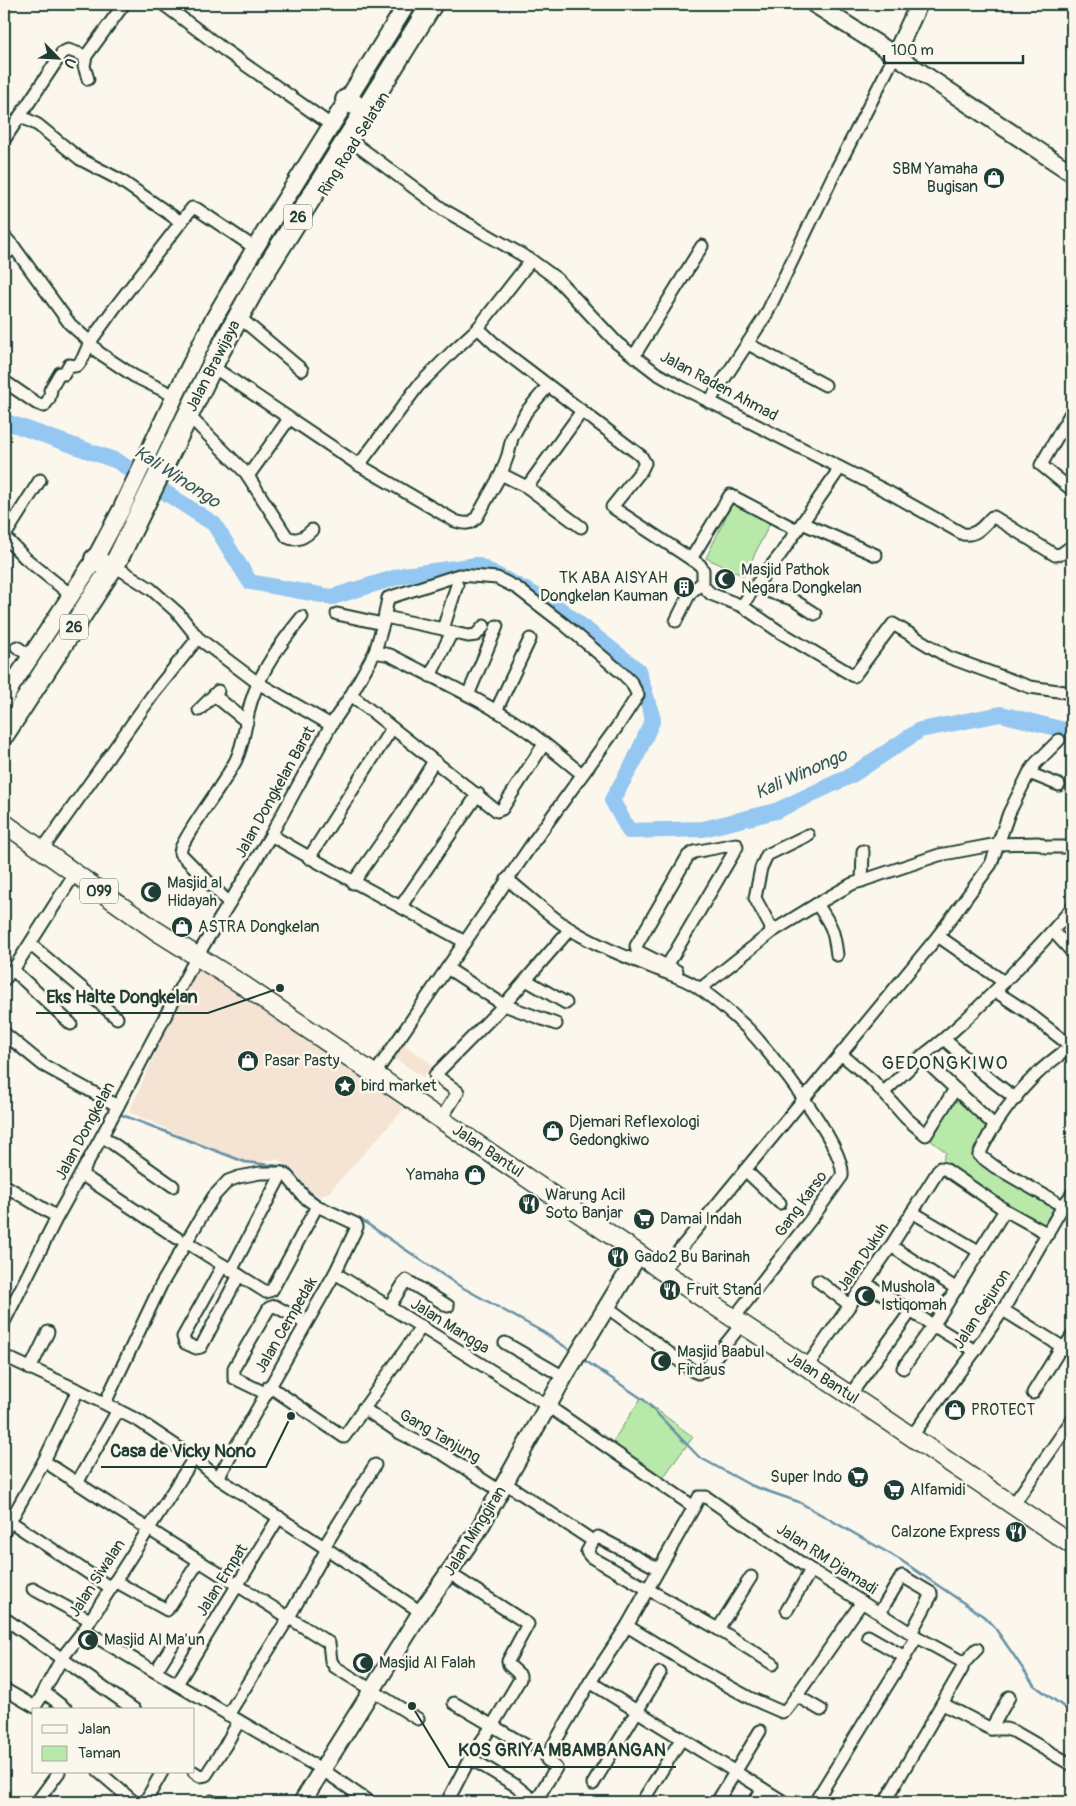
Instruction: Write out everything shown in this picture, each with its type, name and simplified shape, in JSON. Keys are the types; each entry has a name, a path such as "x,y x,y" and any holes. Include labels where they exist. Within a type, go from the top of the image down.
{"highway":[{"name":"Jalan Brawijaya","path":"5,724 117,560 134,514 172,435 225,316 261,250 350,102 417,4"},
{"name":"Jalan Brawijaya","path":"172,435 255,287 432,4"},
{"name":"Jalan Brawijaya","path":"5,724 98,561 134,514"}],"main road":[{"name":"Jalan Bantul","path":"4,823 154,930 307,1028 737,1322 850,1395 1072,1545"}],"street":[{"path":"88,79 84,66 86,56 124,4"},
{"path":"164,4 223,49 331,125"},
{"name":"Ring Road Selatan","path":"172,435 175,396 212,322 254,248 331,125 350,102 407,4"},
{"name":"Ring Road Selatan","path":"172,435 194,421 276,266 442,4"},
{"path":"814,4 1072,173"},
{"path":"710,402 766,315 919,4"},
{"path":"4,140 62,52 68,50 86,56"},
{"path":"20,116 38,125 80,159 120,180 181,222"},
{"name":"Jalan Raden Ahmad","path":"354,143 444,210 527,265 557,279 618,343 663,377 890,493 964,534 976,533 994,517 1055,555 1072,546"},
{"path":"4,381 36,403 44,406 56,378 60,373 64,374 69,365 78,365 90,342 191,209 195,208 254,248"},
{"path":"4,236 70,324 98,352 118,366 175,396"},
{"path":"634,356 702,246"},
{"path":"4,256 14,247"},
{"path":"358,465 418,386 478,328 527,265"},
{"path":"245,322 302,370"},
{"path":"478,328 498,348 614,434 644,459 645,463 641,471 612,507 702,568 704,589 711,594 742,606 780,632 854,676 893,624 948,657 1030,687 1072,693"},
{"path":"748,344 825,385"},
{"path":"219,371 358,465 455,521 465,524 472,522 477,517 501,474 512,438 526,412 548,386"},
{"path":"527,487 582,411"},
{"path":"1072,411 1041,464 1072,490"},
{"path":"248,476 289,419"},
{"path":"194,421 248,476 288,536 292,539 300,538 312,530"},
{"path":"742,606 800,527 840,468"},
{"path":"501,474 527,487 581,527"},
{"path":"40,480 4,537 24,558 72,595"},
{"path":"691,559 730,495 800,527 876,555"},
{"path":"5,724 19,724 121,570 134,514"},
{"path":"4,701 8,682 31,657 72,595 98,561"},
{"path":"121,570 151,589 178,613 198,638 258,682 331,725"},
{"name":"Jalan Dongkelan Barat","path":"197,956 271,836 331,725 376,652 384,620 386,601 391,596 459,575 497,578 517,588 624,674 632,682 638,696 582,774"},
{"path":"676,621 690,593 702,582"},
{"path":"430,676 450,636 446,630 457,585"},
{"path":"756,585 792,599 815,614"},
{"path":"337,614 446,630 468,636 476,635 484,626"},
{"path":"229,903 183,856 180,850 235,762 243,742 251,703 258,682 273,655 302,617"},
{"path":"468,695 497,626"},
{"path":"42,850 154,693 198,638"},
{"path":"496,711 530,639"},
{"path":"17,647 31,657"},
{"path":"374,1075 582,774 528,731 496,711 390,655 376,652"},
{"path":"199,710 216,693 247,722"},
{"path":"351,695 478,794 494,809 501,810 544,744"},
{"path":"309,858 392,728"},
{"path":"662,1271 938,936 991,864 1009,813 1029,772 1059,740"},
{"path":"353,883 400,816 434,760"},
{"path":"1029,772 1059,785"},
{"path":"401,906 478,794"},
{"path":"773,931 755,898 761,868 767,855 808,835"},
{"path":"271,836 353,883 401,906 465,942"},
{"path":"668,966 737,847 736,844 689,854 636,946 636,950 686,976 688,978 687,981"},
{"path":"700,990 773,931 817,904 862,881 939,855 1038,844 1046,847 1072,847"},
{"path":"862,881 863,852"},
{"path":"4,980 30,944 75,873"},
{"path":"508,879 570,929 631,959 687,981 700,990 747,1028 804,1098"},
{"path":"817,904 835,935 837,955"},
{"path":"884,1092 921,1057 944,1040 995,991 1053,931 1072,908"},
{"path":"441,1119 458,1092 435,1075 504,1005 570,929"},
{"path":"1053,931 1072,952"},
{"path":"938,936 1004,982"},
{"path":"30,944 117,1018"},
{"name":"Jalan Dongkelan","path":"4,1322 57,1217 197,956"},
{"path":"447,968 504,1005 556,1024"},
{"path":"12,970 71,1024"},
{"path":"526,980 566,1003"},
{"path":"995,991 1027,1012 1072,1046 1038,1072 995,1126 979,1154 1035,1191 1063,1206"},
{"path":"4,1033 44,1065 118,1106"},
{"path":"944,1040 985,1075 1016,1098"},
{"path":"841,1054 872,1080 906,1118 926,1135 955,1089"},
{"path":"921,1057 995,1126"},
{"name":"Gang Karso","path":"737,1322 842,1176 842,1169 828,1136 804,1098"},
{"path":"102,1136 173,1186"},
{"name":"Jalan Dukuh","path":"806,1368 891,1246 939,1168 945,1169 1005,1210"},
{"path":"745,1170 780,1203"},
{"path":"81,1174 181,1240 266,1292 272,1290 317,1206 304,1197 288,1177 282,1174 260,1173 228,1181 214,1196 181,1240 105,1403"},
{"path":"231,1270 183,1337 185,1342 196,1348 200,1347 231,1270 282,1174"},
{"path":"4,1185 57,1217"},
{"name":"Jalan Gejuron","path":"911,1436 975,1351 1072,1194"},
{"name":"Jalan Cempedak","path":"218,1478 335,1273 357,1226 317,1206"},
{"path":"902,1368 933,1326 1005,1210 1048,1234"},
{"path":"912,1212 980,1252"},
{"path":"891,1246 957,1289"},
{"name":"Jalan Minggiran","path":"302,1802 324,1770 421,1612 479,1529 564,1377 639,1254"},
{"name":"Jalan Mangga","path":"335,1273 548,1406"},
{"path":"389,1307 406,1280 448,1306"},
{"path":"818,1280 850,1305"},
{"path":"865,1283 975,1351"},
{"path":"305,1323 275,1306 269,1308 234,1368 234,1378 267,1390 342,1437 345,1436 422,1326"},
{"path":"607,1307 698,1373 705,1370 737,1322"},
{"path":"1002,1310 1066,1349"},
{"path":"850,1395 911,1311"},
{"path":"30,1369 48,1332"},
{"path":"1033,1394 1066,1349 1072,1336"},
{"path":"505,1343 564,1377"},
{"path":"4,1356 139,1421 194,1458 218,1478 421,1612"},
{"path":"4,1532 7,1519 44,1460 78,1390"},
{"path":"470,1758 515,1785 535,1802 556,1768 548,1760 548,1754 590,1682 627,1626 694,1507 548,1406"},
{"name":"Gang Tanjung","path":"363,1408 400,1433 444,1454 593,1541"},
{"path":"77,1483 118,1410"},
{"path":"1013,1505 1072,1420"},
{"name":"Jalan Siwalan","path":"44,1692 62,1658 87,1625 194,1458"},
{"path":"44,1460 329,1644 331,1661 334,1667 418,1719"},
{"path":"228,1715 289,1617 326,1548 375,1465"},
{"name":"Jalan RM Djamadi","path":"694,1507 699,1497 706,1497 810,1570 914,1634 959,1659 963,1664"},
{"name":"Jalan Empat","path":"177,1684 279,1517"},
{"path":"7,1519 113,1584 167,1610 199,1561"},
{"path":"659,1569 600,1538 596,1538 593,1541 587,1552 588,1556 718,1629 773,1664"},
{"path":"787,1610 810,1570"},
{"path":"447,1802 470,1758 520,1679 520,1675 509,1665 508,1660 528,1624 448,1573"},
{"path":"815,1802 905,1657 931,1593 902,1576 880,1612"},
{"path":"718,1629 751,1577"},
{"path":"33,1590 177,1684 324,1770 369,1802"},
{"path":"627,1626 697,1669 778,1712 786,1710 797,1696 862,1602"},
{"path":"4,1618 133,1708"},
{"path":"868,1636 905,1657"},
{"path":"156,1671 172,1644"},
{"path":"885,1802 943,1704 963,1664 977,1649"},
{"path":"593,1784 660,1673"},
{"path":"590,1682 784,1802"},
{"path":"4,1689 35,1707 44,1692 64,1708"},
{"path":"797,1696 821,1710"},
{"path":"991,1729 1009,1697"},
{"path":"454,1703 527,1746"},
{"path":"943,1704 991,1729 1006,1729 1015,1732 1072,1765"},
{"path":"195,1773 200,1776 206,1775 226,1746 239,1721"},
{"path":"717,1802 760,1731"},
{"path":"642,1802 682,1738"},
{"path":"37,1802 58,1774"},
{"path":"101,1774 134,1802"},
{"path":"145,1802 161,1774"},
{"path":"754,1802 763,1789"}],"shaded area":[{"name":"Pasar Pasty","path":"195,965 384,1088 404,1109 328,1193 319,1197 306,1187 295,1171 277,1159 245,1164 129,1112"},
{"path":"400,1042 432,1064 423,1077 391,1056"}],"green space":[{"path":"733,502 771,521 744,576 706,558"},
{"path":"953,1096 993,1131 979,1154 1057,1208 1044,1231 941,1165 946,1152 926,1137"},
{"path":"641,1398 693,1437 659,1483 608,1449"}],"waterway":[{"name":"Kali Winongo","path":"4,421 117,461 214,524 250,582 332,597 404,575 477,565 555,605 638,670 653,719 634,762 612,800 629,831 703,829 776,811 852,775 920,730 1001,714 1072,732"},
{"path":"4,1042 41,1071 112,1110"},
{"path":"117,1113 245,1162 288,1167 304,1187 320,1201 360,1219 458,1285 543,1332 573,1352"},
{"path":"581,1358 644,1400 699,1457 750,1485 799,1502 899,1559 983,1616 993,1625 1034,1685 1072,1713"}],"place":[{"name":"SBM Yamaha Bugisan","path":"994,178"},
{"name":"Masjid Pathok Negara Dongkelan","path":"725,579"},
{"name":"TK ABA AISYAH Dongkelan Kauman","path":"684,587"},
{"name":"Masjid al Hidayah","path":"151,892"},
{"name":"ASTRA Dongkelan","path":"182,927"},
{"name":"Eks Halte Dongkelan","path":"280,988"},
{"name":"Pasar Pasty","path":"248,1061"},
{"name":"bird market","path":"345,1086"},
{"name":"Djemari Reflexologi Gedongkiwo","path":"553,1131"},
{"name":"Yamaha","path":"475,1175"},
{"name":"Warung Acil Soto Banjar","path":"529,1204"},
{"name":"Damai Indah","path":"644,1219"},
{"name":"Gado2 Bu Barinah","path":"618,1257"},
{"name":"Fruit Stand","path":"670,1290"},
{"name":"Mushola Istiqomah","path":"865,1296"},
{"name":"Masjid Baabul Firdaus","path":"661,1361"},
{"name":"PROTECT","path":"955,1410"},
{"name":"Casa de Vicky Nono","path":"291,1416"},
{"name":"Super Indo","path":"858,1477"},
{"name":"Alfamidi","path":"894,1490"},
{"name":"Calzone Express","path":"1016,1532"},
{"name":"Masjid Al Ma'un","path":"88,1640"},
{"name":"Masjid Al Falah","path":"363,1663"},
{"name":"KOS GRIYA MBAMBANGAN","path":"412,1706"}],"district":[{"name":"GEDONGKIWO","path":"945,1063"}]}
